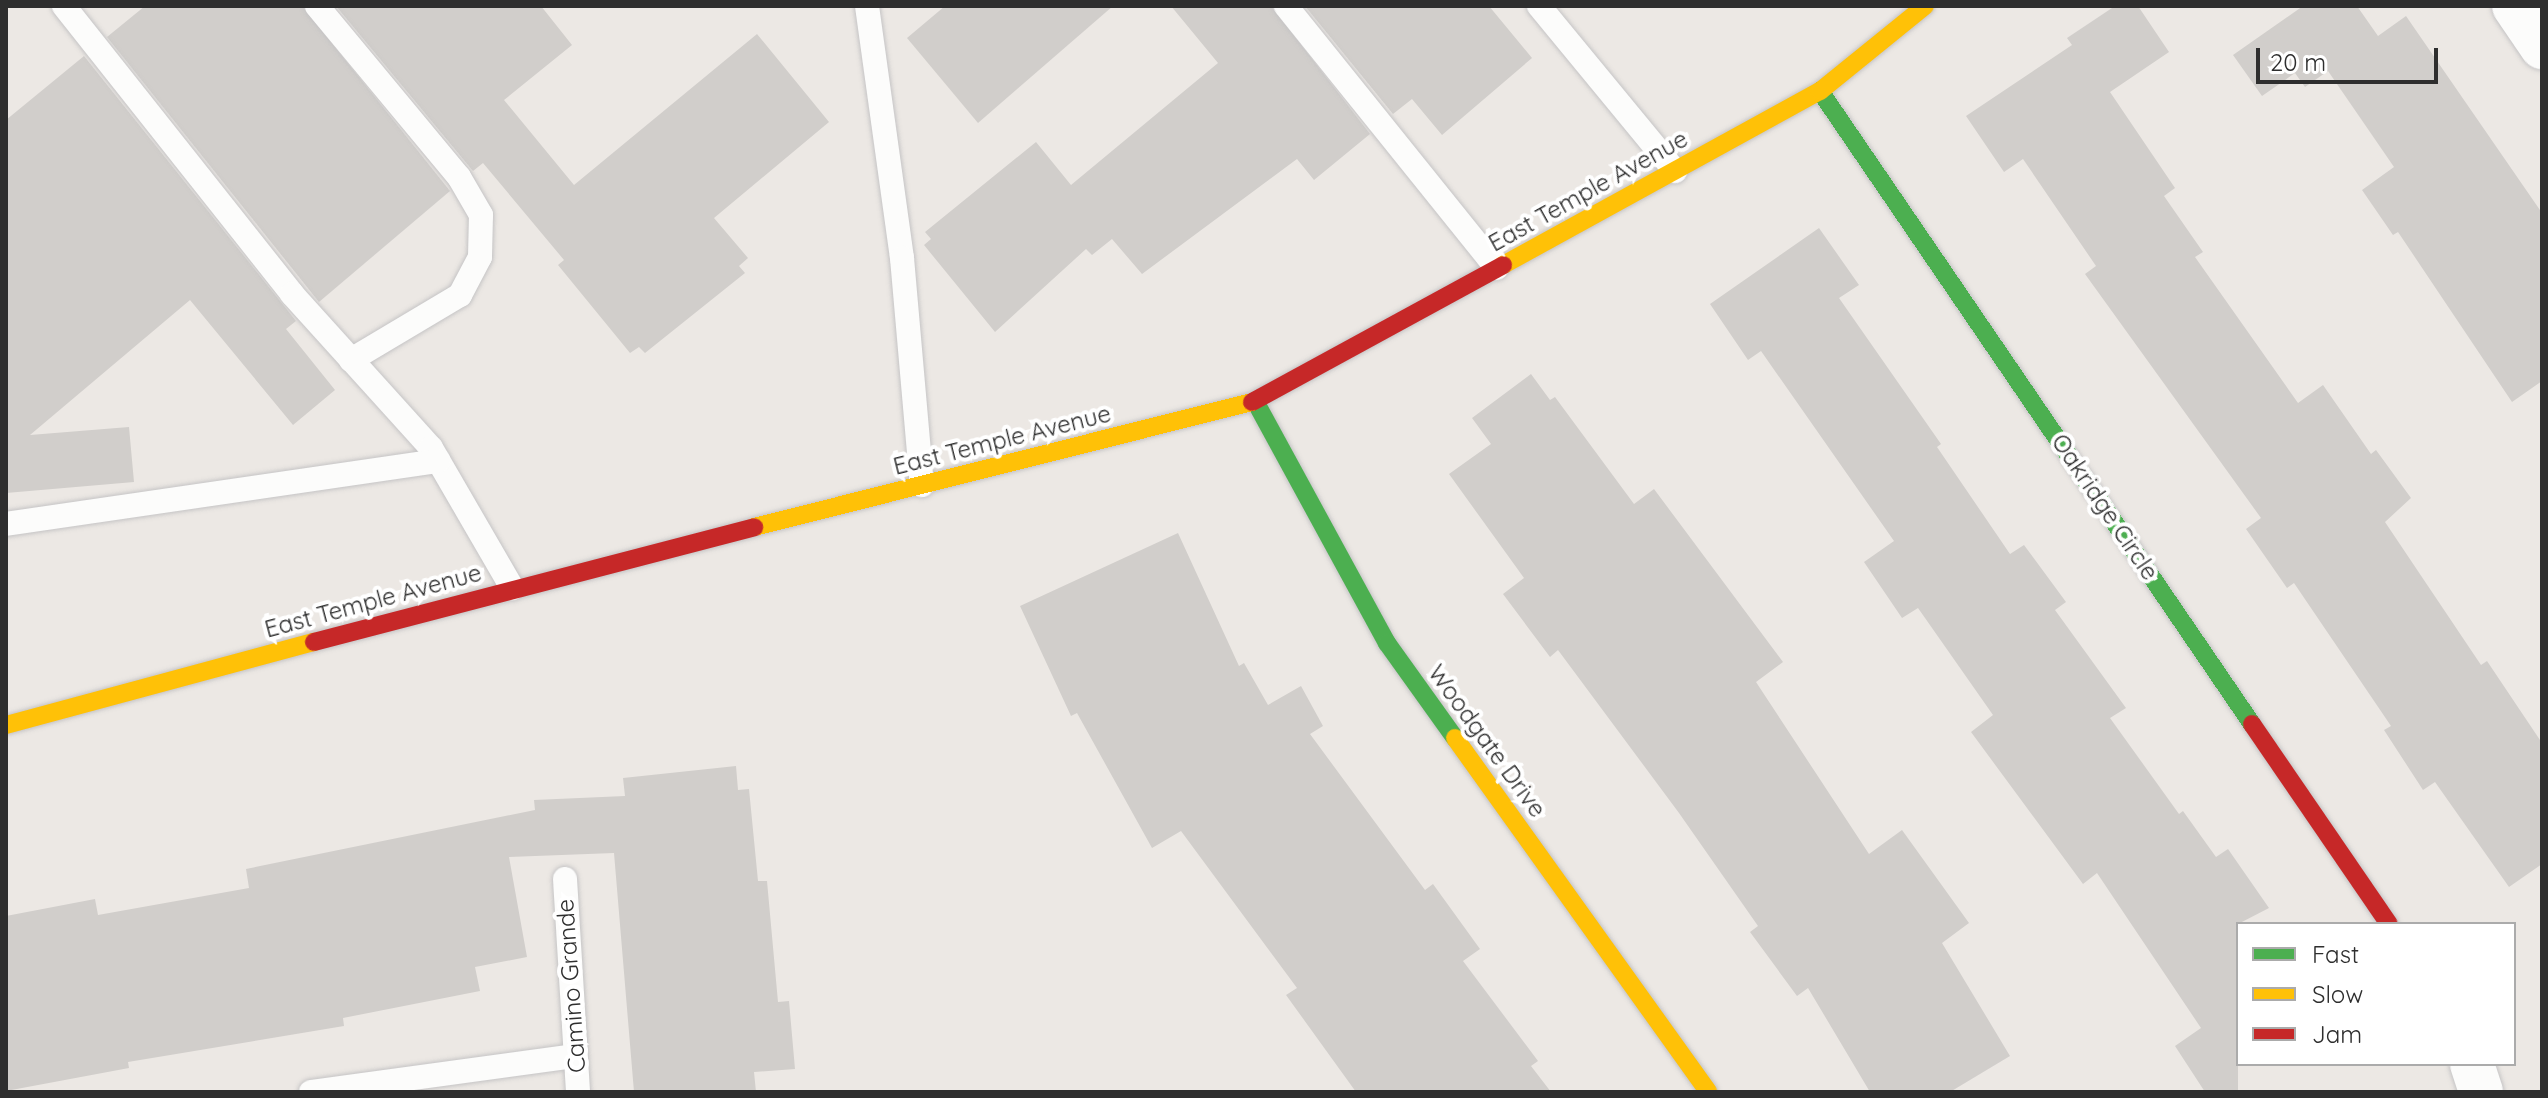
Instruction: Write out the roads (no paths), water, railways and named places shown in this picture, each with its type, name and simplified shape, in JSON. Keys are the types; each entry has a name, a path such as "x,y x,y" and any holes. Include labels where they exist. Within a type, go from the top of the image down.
{"main road":[{"name":"East Temple Avenue","path":"6,725 512,588 1255,401 1820,91 1925,6"},
{"name":"Oakridge Circle","path":"1820,91 2388,922"},
{"name":"Woodgate Drive","path":"1255,401 1387,643 1708,1092"}],"street":[{"path":"2514,6 2542,47"},
{"path":"2473,1066 2481,1092"}],"lane":[{"path":"64,6 292,294 438,461 512,588"},
{"path":"317,6 459,177 481,215 480,257 460,295 351,360"},
{"path":"867,6 902,258 922,485"},
{"path":"1286,6 1497,268"},
{"path":"1539,6 1675,171"},
{"path":"6,524 438,461"},
{"name":"Camino Grande","path":"565,879 578,1092"},
{"path":"311,1092 575,1056"}]}
